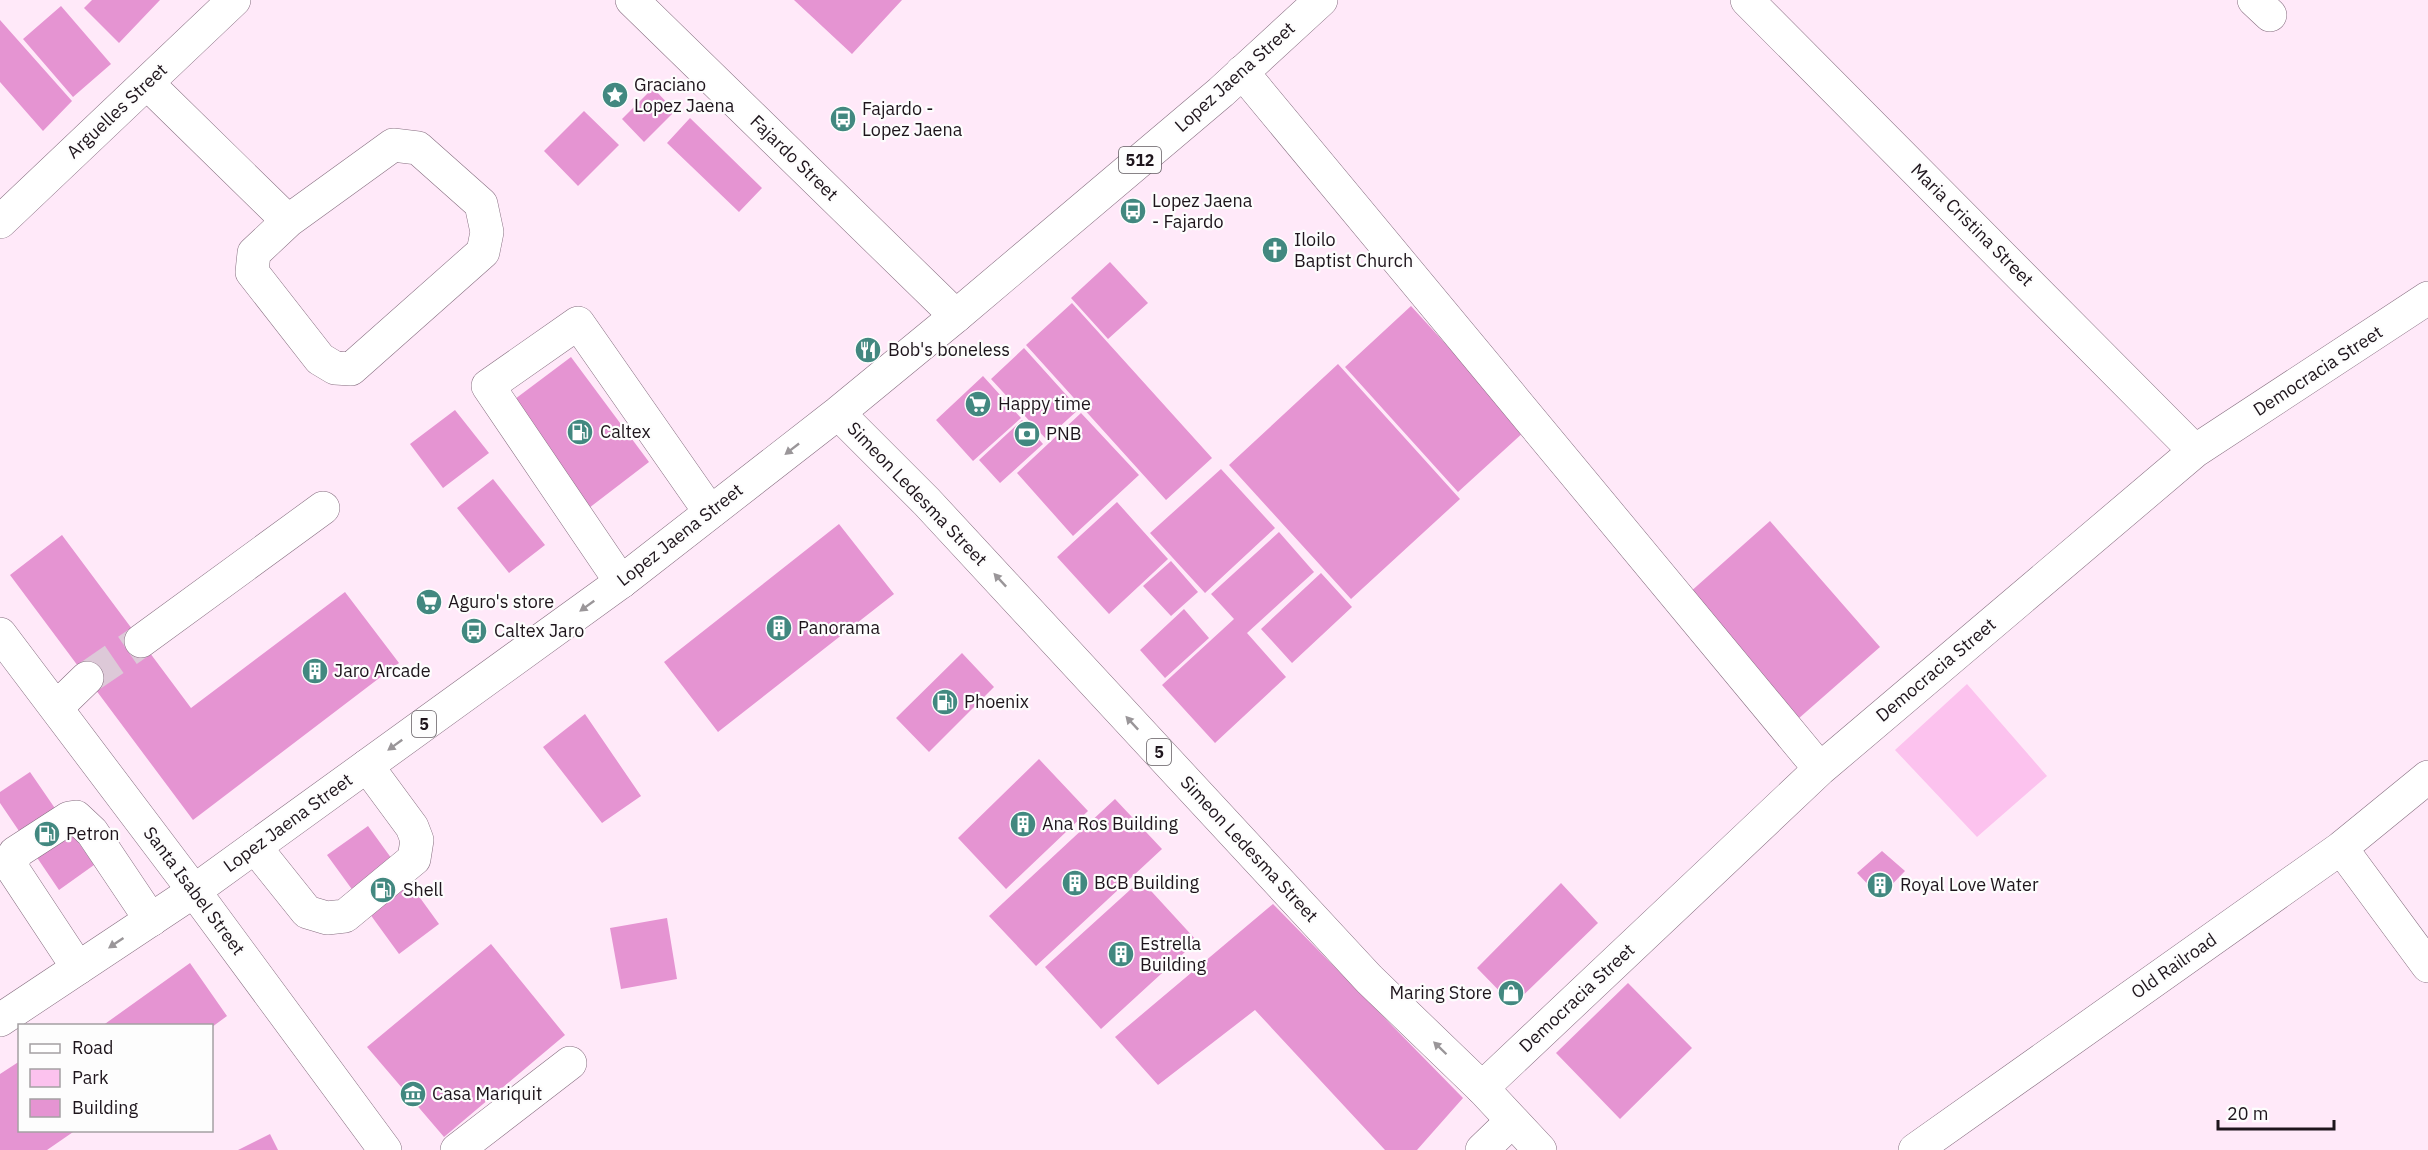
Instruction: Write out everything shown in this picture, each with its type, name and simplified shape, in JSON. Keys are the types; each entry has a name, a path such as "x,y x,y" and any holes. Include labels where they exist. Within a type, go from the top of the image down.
{"street":[{"name":"Arguelles Street","path":"0,222 234,0"},
{"name":"Fajardo Street","path":"632,0 956,316"},
{"name":"Lopez Jaena Street","path":"0,1020 194,891 621,582 838,413 956,316 1242,72 1321,0"},
{"name":"Maria Cristina Street","path":"1747,0 2195,451"},
{"path":"1242,72 1820,769"},
{"path":"147,83 288,221"},
{"path":"393,145 418,148 481,204 487,232 483,252 351,369 335,368 320,359 252,272 255,253 288,221 393,145"},
{"name":"Democracia Street","path":"1482,1088 1820,769 2195,451 2428,298"},
{"path":"621,582 488,386 578,323 710,512"},
{"name":"Simeon Ledesma Street","path":"838,413 936,510 1369,979 1482,1088 1540,1150"},
{"path":"141,641 323,508"},
{"name":"Santa Isabel Street","path":"0,634 194,891 385,1150"},
{"path":"56,708 87,678"},
{"path":"255,847 307,912 327,918 345,915 414,859 417,840 412,827 367,766"},
{"name":"Old Railroad","path":"1916,1150 2341,848 2428,777"},
{"path":"78,968 12,868 15,853 69,818 76,817 92,832 151,920"},
{"path":"2341,848 2428,966"},
{"path":"457,1150 570,1063"},
{"path":"1482,1150 1512,1121"}],"green space":[{"path":"1967,684 2047,776 1977,837 1895,750"}],"building":[{"path":"92,0 160,0 119,43 84,8"},
{"path":"794,0 902,0 852,54"},
{"path":"61,6 111,64 73,97 23,39"},
{"path":"0,20 72,101 43,131 0,82"},
{"path":"653,88 675,111 644,142 622,119"},
{"path":"584,111 619,145 578,186 544,151"},
{"path":"690,118 762,188 739,212 667,143"},
{"path":"1110,262 1148,303 1108,339 1071,298"},
{"path":"1072,303 1212,458 1166,500 1026,345"},
{"path":"1411,306 1525,431 1458,492 1345,367"},
{"path":"1024,348 1079,409 1046,439 991,379"},
{"name":"Caltex","path":"571,357 649,462 589,508 511,402"},
{"path":"1338,364 1460,499 1351,599 1229,465"},
{"path":"983,376 1021,418 973,461 936,420"},
{"path":"455,410 489,453 443,488 410,444"},
{"path":"1081,413 1139,475 1073,536 1017,473"},
{"path":"1022,420 1043,444 1000,483 979,460"},
{"path":"1221,469 1275,528 1205,593 1150,533"},
{"path":"493,479 545,545 509,573 457,508"},
{"path":"1117,502 1168,559 1109,614 1057,557"},
{"path":"1770,521 1880,647 1798,719 1689,593"},
{"name":"Panorama","path":"839,524 894,594 718,732 664,662"},
{"path":"1279,532 1314,572 1247,633 1286,677 1215,743 1162,685 1234,619 1211,594"},
{"name":"Jaro Arcade","path":"62,535 191,708 345,592 399,663 193,820 10,575"},
{"path":"1171,561 1198,592 1171,616 1143,586"},
{"path":"1321,573 1352,607 1292,663 1261,629"},
{"path":"1184,609 1209,638 1165,678 1140,650"},
{"name":"Phoenix","path":"962,653 994,687 929,752 896,718"},
{"path":"585,714 641,796 602,823 543,747"},
{"name":"Ana Ros Building","path":"1039,759 1088,811 1006,889 958,838"},
{"name":"Petron","path":"30,772 94,865 59,890 0,803 0,792"},
{"name":"BCB Building","path":"1115,799 1162,849 1036,966 989,916"},
{"name":"Shell","path":"368,826 439,924 399,954 327,855"},
{"name":"Royal Love Water","path":"1882,851 1905,871 1880,897 1857,873"},
{"name":"Estrella Building","path":"1141,880 1197,941 1101,1029 1045,967"},
{"path":"1561,883 1598,923 1513,1005 1477,968"},
{"path":"1273,904 1463,1098 1417,1150 1385,1150 1255,1010 1158,1085 1115,1037"},
{"path":"667,918 677,979 621,989 610,928"},
{"name":"Casa Mariquit","path":"491,944 565,1035 444,1137 367,1047"},
{"path":"190,963 227,1016 213,1026 213,1024 105,1024"},
{"path":"1628,983 1692,1048 1620,1119 1556,1053"},
{"path":"18,1062 18,1132 73,1132 47,1150 0,1150 0,1074"},
{"path":"270,1134 278,1150 238,1150"}],"tunnel":[{"path":"87,678 141,641"}],"place":[{"name":"Graciano Lopez Jaena","path":"615,95"},
{"name":"Fajardo - Lopez Jaena","path":"843,119"},
{"name":"Lopez Jaena - Fajardo","path":"1133,211"},
{"name":"Iloilo Baptist Church","path":"1275,250"},
{"name":"Bob's boneless","path":"868,350"},
{"name":"Happy time","path":"978,404"},
{"name":"Caltex","path":"580,432"},
{"name":"PNB","path":"1027,434"},
{"name":"Aguro's store","path":"429,602"},
{"name":"Panorama","path":"779,628"},
{"name":"Caltex Jaro","path":"474,631"},
{"name":"Jaro Arcade","path":"315,671"},
{"name":"Phoenix","path":"945,702"},
{"name":"Ana Ros Building","path":"1023,824"},
{"name":"Petron","path":"47,834"},
{"name":"BCB Building","path":"1075,883"},
{"name":"Royal Love Water","path":"1880,885"},
{"name":"Shell","path":"383,890"},
{"name":"Estrella Building","path":"1121,954"},
{"name":"Maring Store","path":"1511,993"},
{"name":"Casa Mariquit","path":"413,1094"}]}
